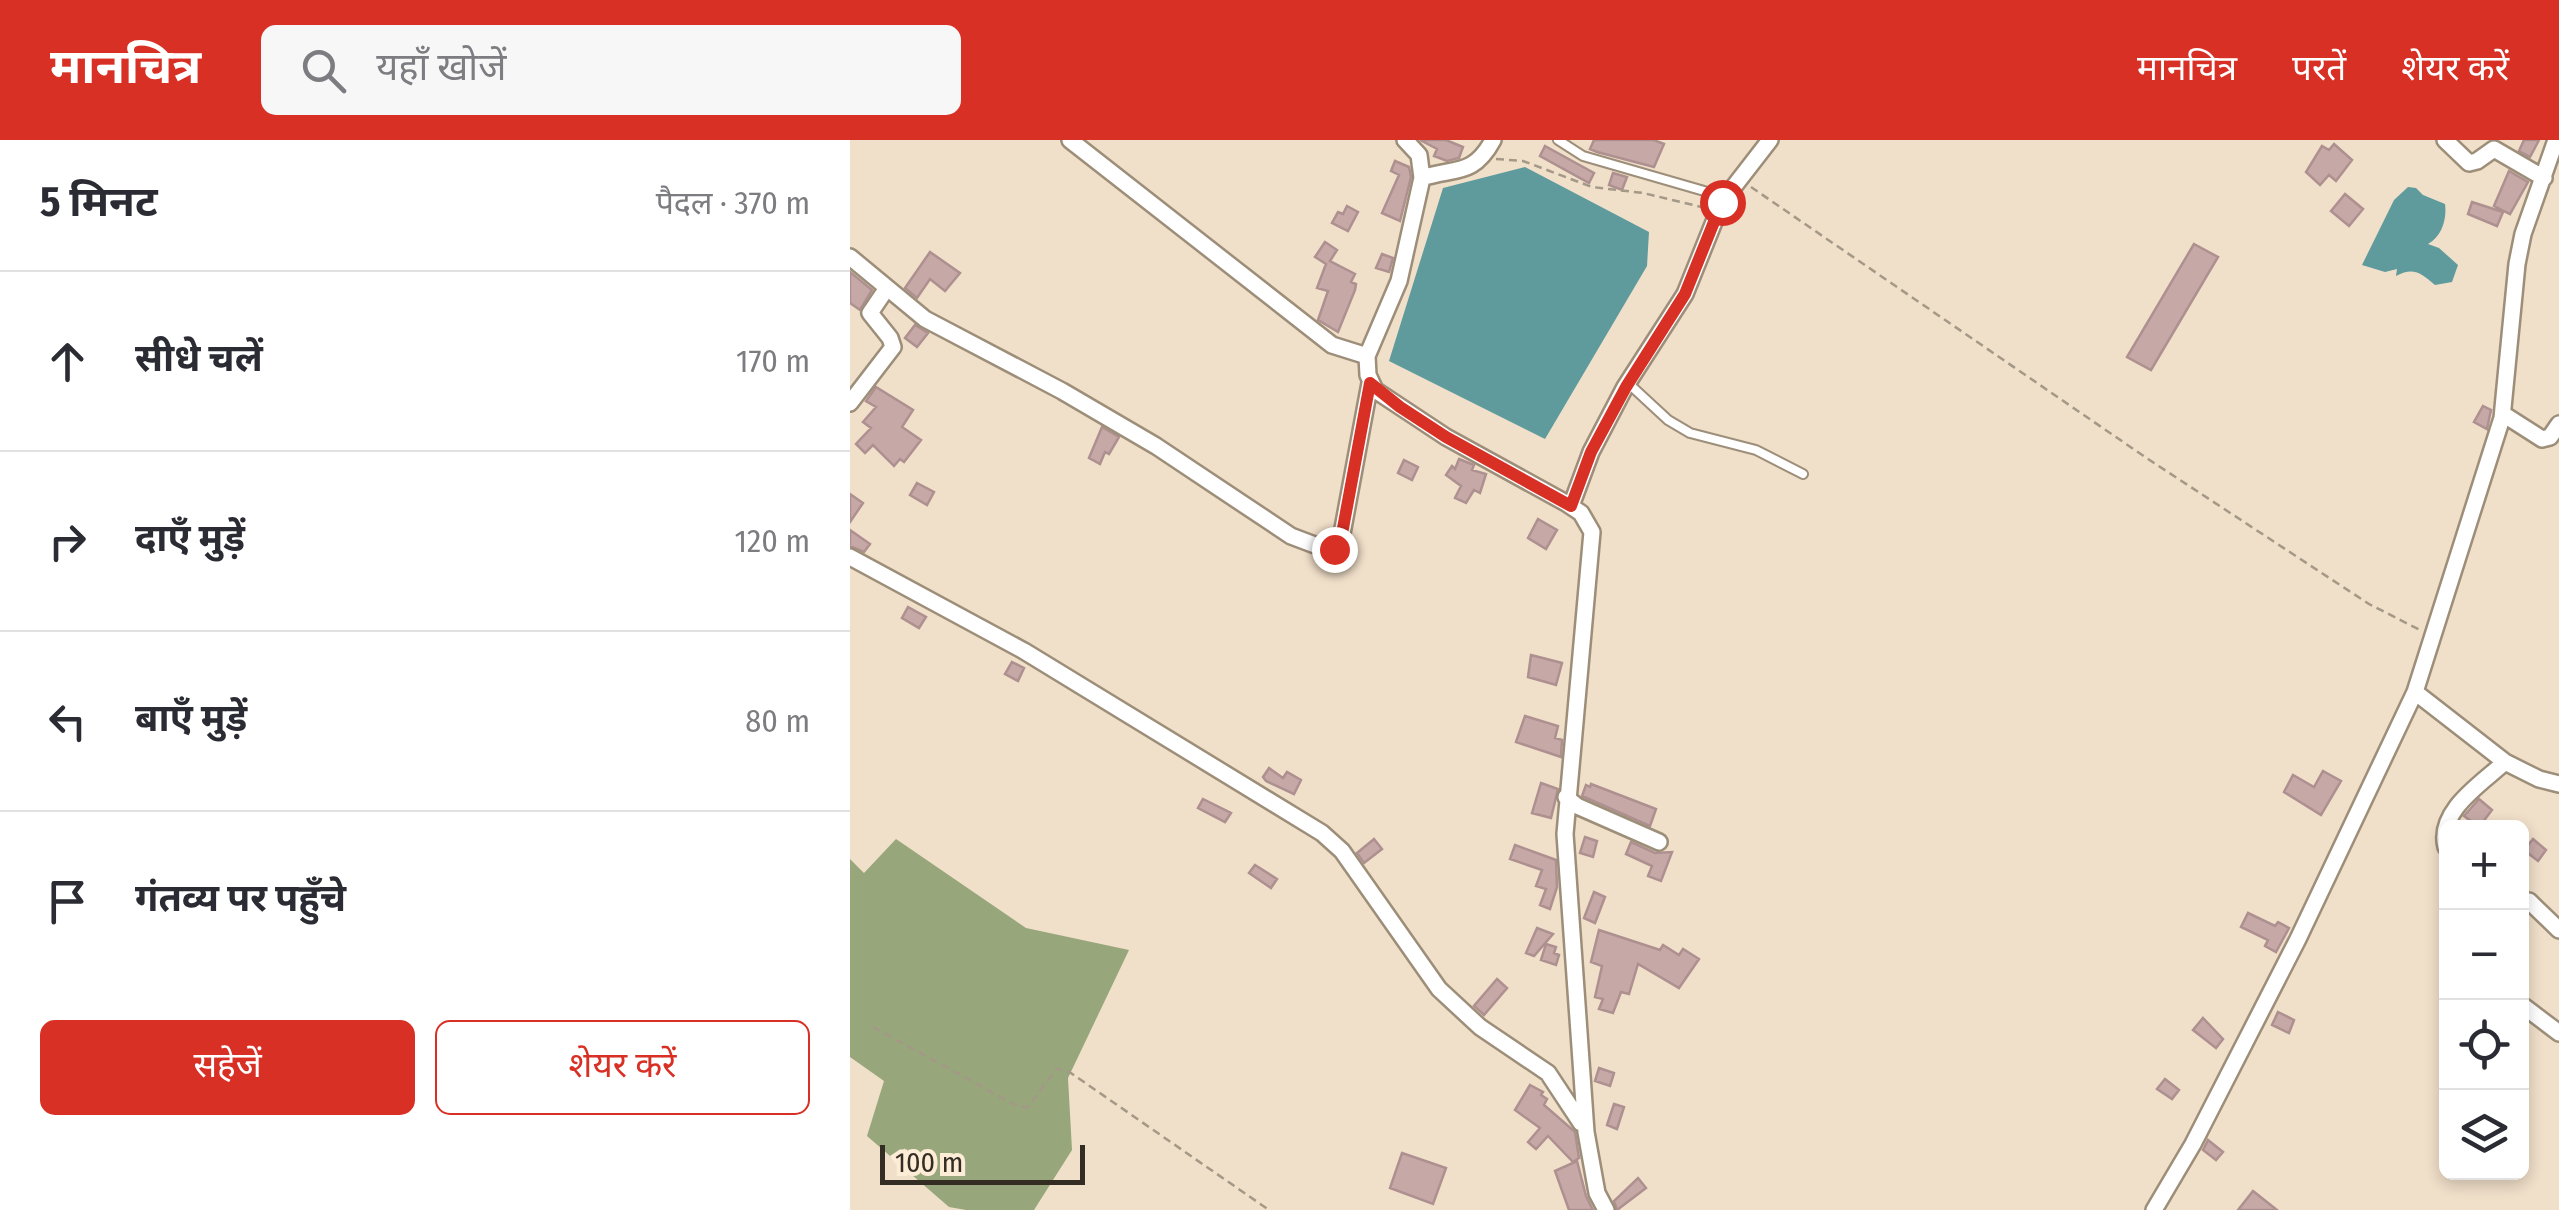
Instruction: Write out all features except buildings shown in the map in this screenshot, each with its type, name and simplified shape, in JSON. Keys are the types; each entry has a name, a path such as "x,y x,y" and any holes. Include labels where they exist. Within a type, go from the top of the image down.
{"street":[{"path":"1070,140 1332,345 1367,356"},
{"path":"850,257 925,319 1156,446 1291,536 1328,550 1338,546 1341,539 1370,383 1367,356 1398,282 1422,178 1419,154 1405,140"},
{"path":"1422,178 1457,172 1480,159 1492,140"},
{"path":"1571,506 1591,452 1628,383 1685,294 1721,204 1770,140"},
{"path":"2446,140 2468,163 2494,149 2544,178"},
{"path":"2159,1207 2298,939 2414,692 2503,414 2517,264 2536,193 2556,140"},
{"path":"850,403 892,347 890,338 870,313 887,288"},
{"path":"1370,383 1446,437 1571,506 1589,522 1592,552 1566,797 1566,880 1586,1132 1597,1193 1606,1210"},
{"path":"2503,414 2542,439 2550,437 2559,424"},
{"path":"850,556 1024,651 1338,847 1439,990 1480,1027 1548,1073 1572,1104 1586,1132"},
{"path":"2414,692 2505,762 2559,784"},
{"path":"2450,820 2460,803 2505,762"},
{"path":"1566,797 1577,806 1659,842"},
{"path":"2529,901 2559,930"},
{"path":"2529,1011 2559,1032"}],"lane":[{"path":"1558,140 1583,156 1721,204"},
{"path":"1628,383 1668,420 1690,434 1756,450 1802,474"}],"path":[{"path":"1480,159 1522,161 1592,187 1721,204"},
{"path":"1740,180 2194,490 2369,604 2434,637"},
{"path":"874,1027 1017,1106 1028,1107 1034,1102 1056,1069 1068,1071 1269,1210"}],"green space":[{"path":"896,839 1026,928 1129,950 1068,1078 1072,1150 1034,1210 949,1207 867,1136 884,1081 850,1057 850,859 864,873"}],"water":[{"path":"1525,167 1649,232 1647,266 1545,439 1389,361 1443,188"},
{"path":"2408,187 2445,204 2442,227 2428,244 2439,248 2458,265 2452,282 2435,285 2417,273 2396,276 2397,269 2385,272 2362,265 2394,200"}],"route":[{"path":"1334,549 1341,539 1370,383 1446,437 1571,506 1591,452 1626,387 1685,294 1722,202"}]}
